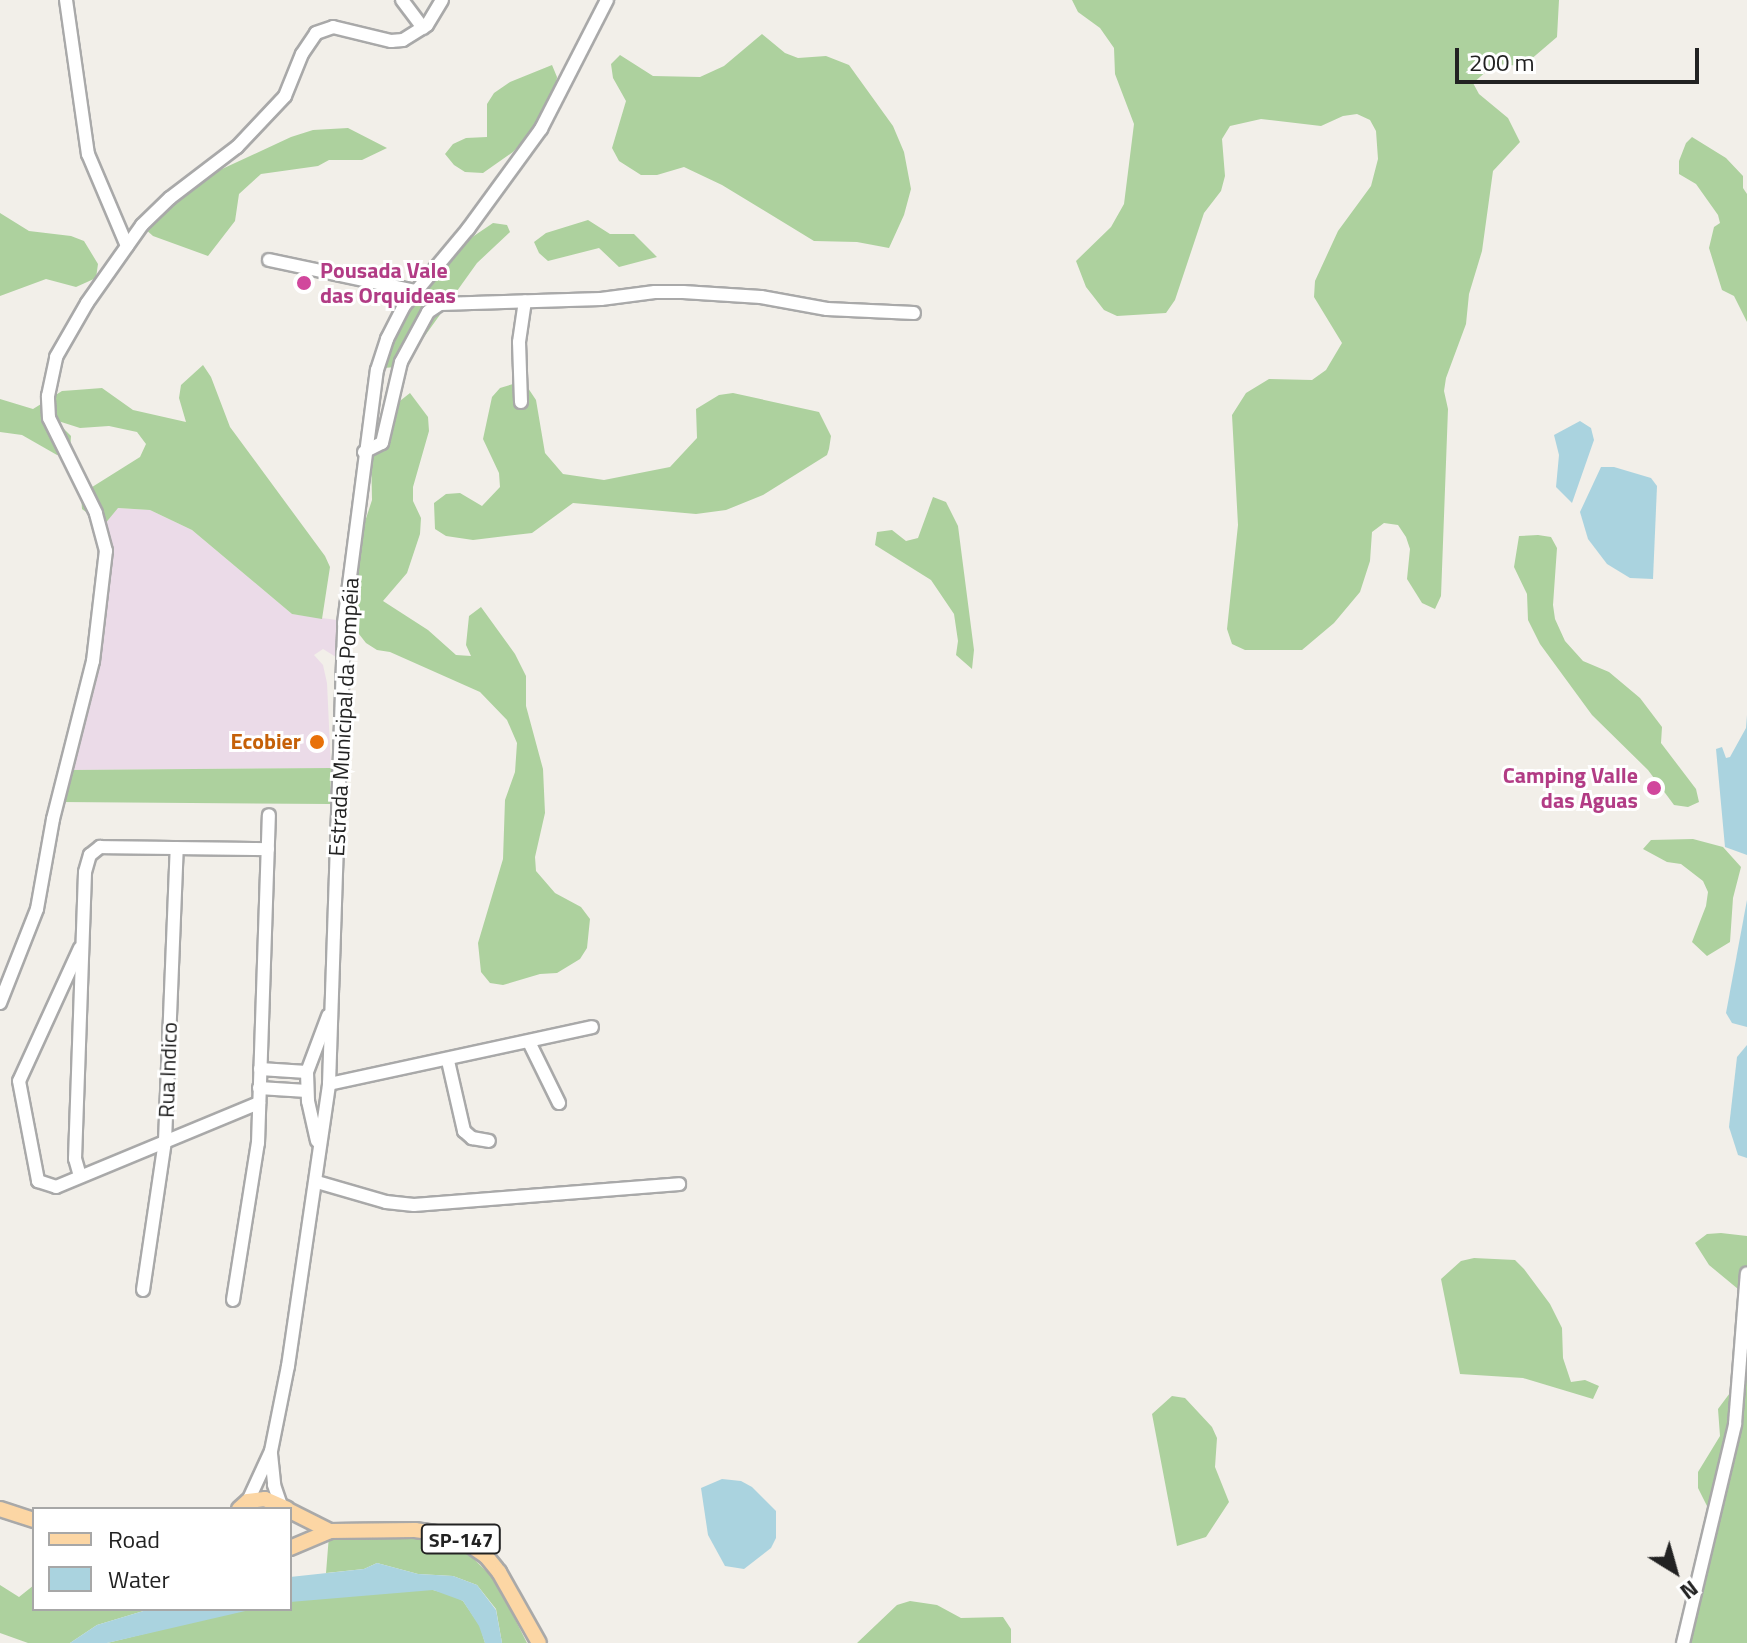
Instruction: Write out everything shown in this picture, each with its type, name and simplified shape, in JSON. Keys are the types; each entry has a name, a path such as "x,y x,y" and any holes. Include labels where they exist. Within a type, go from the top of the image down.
{"main road":[{"path":"240,1506 265,1499 281,1507"},
{"path":"0,1509 32,1519"},
{"name":"SP-147","path":"292,1512 330,1531"},
{"name":"SP-147","path":"292,1547 330,1531 415,1530 457,1536 486,1556 499,1572 539,1643"}],"street":[{"path":"66,0 88,154 127,246"},
{"path":"402,0 423,28"},
{"path":"0,1003 37,909 53,819 93,661 106,551 96,513 49,418 50,382 63,342 127,246 170,198 237,147 285,96 302,54 316,33 333,27 391,41 415,35 442,0"},
{"name":"Estrada Municipal da Pompéia","path":"284,1507 274,1485 271,1451 317,1182 329,1084 344,623 364,452 380,360 397,318 415,291 520,162 564,88 607,0"},
{"path":"269,260 415,291"},
{"path":"364,452 382,443 401,362 428,312 440,304 458,301 601,299 683,292 761,297 827,309 914,313"},
{"path":"521,402 519,342 525,301"},
{"path":"233,1300 255,1170 269,815"},
{"path":"80,1176 75,1159 85,872 90,855 100,847 268,849"},
{"name":"Rua Indico","path":"143,1290 165,1141 177,848"},
{"path":"83,942 23,1071 19,1088 35,1177 50,1187 259,1103"},
{"path":"319,1149 307,1091 307,1072 332,1005"},
{"path":"329,1084 448,1061 592,1027"},
{"path":"529,1042 559,1103"},
{"path":"448,1061 464,1131 472,1138 489,1141"},
{"path":"260,1069 307,1072"},
{"path":"259,1088 307,1091"},
{"path":"317,1182 386,1202 414,1205 679,1184"},
{"path":"1683,1643 1735,1424 1747,1273"},
{"name":"Estrada Municipal da Pompéia","path":"240,1506 271,1451"}],"shaded area":[{"name":"Ecobier","path":"117,508 150,510 192,530 292,614 337,620 336,657 323,649 314,655 323,665 327,683 331,768 70,770 110,550 104,525"}],"green space":[{"path":"1072,0 1559,0 1557,37 1523,66 1495,64 1473,83 1479,94 1508,118 1520,142 1493,171 1482,251 1469,294 1466,324 1446,378 1444,391 1448,409 1441,596 1435,609 1422,603 1407,579 1410,549 1406,537 1398,525 1384,523 1372,532 1370,561 1360,592 1334,623 1302,650 1245,650 1232,644 1227,629 1238,525 1232,415 1246,393 1269,379 1312,380 1326,370 1342,343 1314,297 1315,281 1338,231 1371,186 1378,159 1376,131 1370,120 1357,114 1343,116 1321,126 1261,119 1230,126 1222,139 1225,176 1221,191 1204,213 1175,300 1166,313 1117,316 1104,310 1086,287 1076,261 1111,227 1124,204 1134,124 1115,74 1114,48 1100,28 1078,12"},
{"path":"762,34 785,53 798,58 826,56 849,65 893,126 904,152 911,189 904,215 889,248 857,242 814,241 722,185 684,167 657,175 641,175 619,161 612,148 626,101 613,78 611,64 620,55 653,76 700,77 724,66"},
{"path":"552,65 557,77 555,94 533,130 513,152 483,173 465,172 454,165 445,154 453,144 466,138 487,137 487,104 494,93 510,82"},
{"path":"348,128 387,148 362,160 329,160 318,166 261,174 239,194 235,221 208,256 153,236 144,228 181,188 291,137 313,130"},
{"path":"1692,137 1726,158 1743,176 1743,188 1747,194 1747,322 1734,296 1722,290 1709,248 1714,227 1720,223 1718,215 1696,184 1679,174 1679,161 1686,143"},
{"path":"0,213 29,231 71,236 84,241 98,264 96,278 76,287 46,279 0,296"},
{"path":"588,220 610,234 634,234 657,257 619,267 599,248 548,261 539,253 534,242 546,233"},
{"path":"493,223 507,225 510,232 477,263 409,358 397,367 383,368 391,342 414,303 465,242"},
{"path":"203,365 211,377 230,427 325,556 330,567 322,619 292,614 192,530 150,510 118,508 104,525 82,509 81,494 140,457 146,444 137,432 109,426 80,428 55,420 71,436 70,451 57,455 22,435 0,432 0,399 33,409 62,391 102,388 133,410 186,422 179,398 181,385"},
{"path":"513,384 528,388 536,400 545,453 563,474 604,480 670,467 697,438 696,409 719,395 733,393 819,412 831,436 829,449 827,455 763,495 726,510 696,514 573,503 532,533 473,540 446,536 435,529 434,503 446,494 460,493 482,506 500,487 499,473 483,439 492,397 500,388"},
{"path":"410,393 428,417 429,431 413,487 413,501 421,518 420,534 407,573 383,601 428,630 456,655 471,656 466,645 469,616 481,607 515,654 526,676 526,706 543,769 545,813 535,857 536,871 555,893 581,907 590,919 587,948 580,959 557,973 540,974 503,985 490,983 481,972 478,943 503,859 505,800 515,772 517,743 507,720 480,692 390,652 377,650 366,643 348,620 359,540 372,500 371,450 391,408"},
{"path":"933,497 946,502 958,526 974,650 972,669 956,655 958,641 954,614 931,580 875,545 877,532 892,530 906,541 918,538"},
{"path":"1519,536 1551,537 1557,548 1553,605 1555,619 1565,641 1583,661 1609,672 1640,698 1662,727 1661,743 1696,789 1699,802 1688,807 1674,805 1648,770 1592,715 1540,644 1528,620 1527,594 1514,567"},
{"path":"331,768 330,804 60,802 70,770"},
{"path":"1693,839 1723,847 1741,867 1733,898 1730,942 1707,956 1692,942 1706,906 1708,892 1703,881 1681,864 1667,862 1643,849 1651,840"},
{"path":"1707,1234 1747,1236 1747,1311 1738,1289 1709,1265 1695,1243"},
{"path":"1474,1258 1515,1260 1524,1269 1550,1304 1562,1328 1563,1358 1571,1382 1585,1380 1599,1386 1593,1399 1523,1378 1460,1374 1441,1279 1461,1261"},
{"path":"1747,1370 1747,1643 1682,1643 1710,1512 1698,1488 1698,1472 1720,1436 1718,1409"},
{"path":"1172,1396 1185,1398 1212,1427 1217,1438 1215,1467 1229,1502 1206,1537 1177,1546 1152,1414"},
{"path":"329,1535 424,1535 442,1538 464,1549 496,1581 527,1643 502,1643 496,1609 477,1585 453,1576 418,1574 377,1563 364,1569 326,1573"},
{"path":"0,1585 19,1597 32,1587 32,1611 143,1611 97,1625 70,1643 28,1643 0,1633"},
{"path":"370,1589 433,1590 463,1601 480,1626 485,1643 107,1643 237,1611 292,1611 292,1599"},
{"path":"910,1601 937,1605 961,1618 1003,1617 1011,1629 1011,1643 857,1643 897,1605"}],"water":[{"path":"1580,421 1591,428 1594,440 1572,503 1556,487 1559,455 1554,435"},
{"path":"1601,467 1614,467 1651,478 1657,486 1653,579 1630,578 1607,564 1588,539 1580,512"},
{"path":"1747,715 1747,855 1725,847 1716,749 1722,747 1726,758 1730,757 1746,728"},
{"path":"1747,900 1747,1027 1732,1023 1726,1013"},
{"path":"1747,1045 1747,1158 1738,1155 1729,1127 1737,1057"},
{"path":"722,1479 741,1481 752,1487 776,1511 776,1538 771,1548 744,1569 725,1566 708,1535 701,1488"},
{"path":"377,1563 418,1574 453,1576 477,1585 496,1610 502,1643 485,1643 479,1626 463,1601 433,1590 292,1602 292,1577 364,1569"},
{"path":"143,1611 245,1611 107,1643 70,1643 97,1625"}],"place":[{"name":"Pousada Vale das Orquideas","path":"304,283"},
{"name":"Ecobier","path":"317,742"},
{"name":"Camping Valle das Aguas","path":"1654,788"}]}
